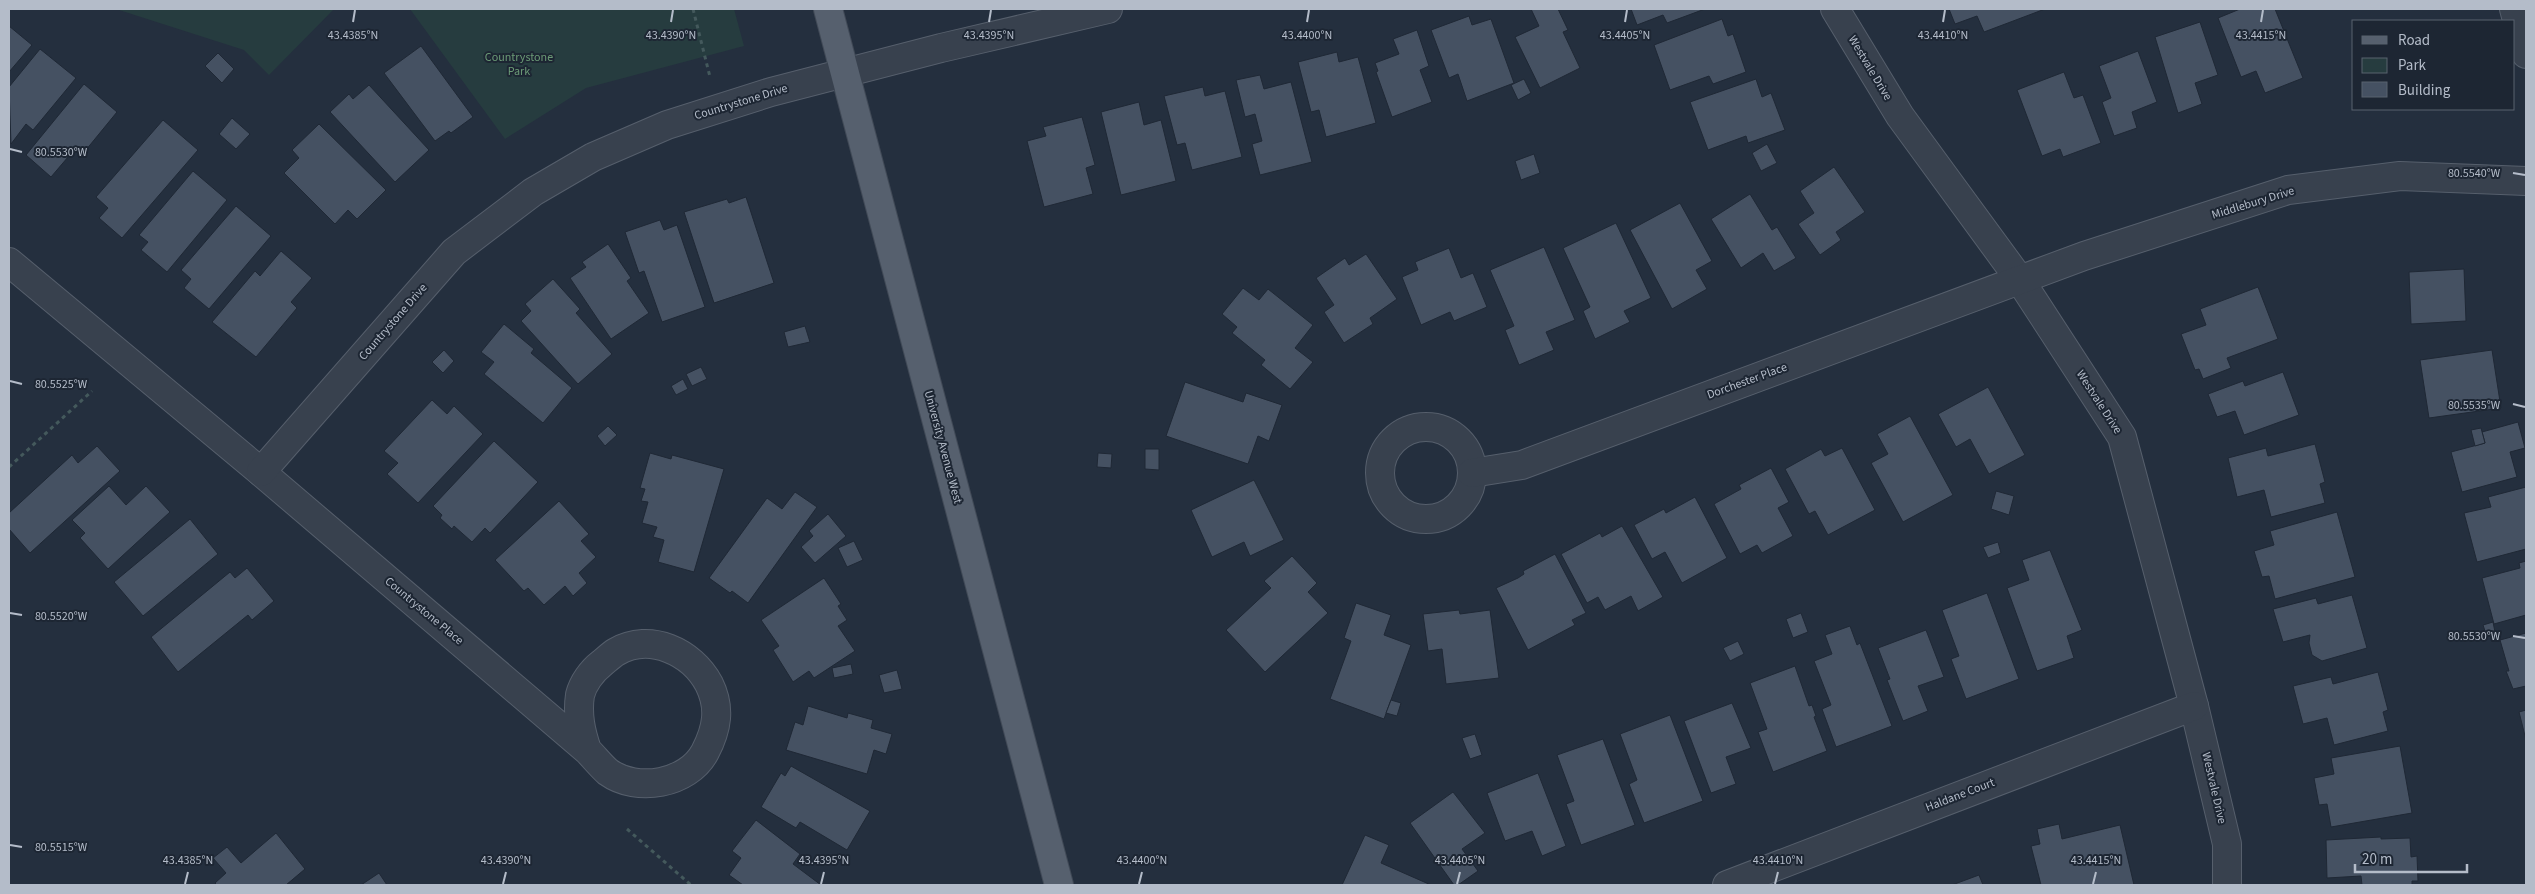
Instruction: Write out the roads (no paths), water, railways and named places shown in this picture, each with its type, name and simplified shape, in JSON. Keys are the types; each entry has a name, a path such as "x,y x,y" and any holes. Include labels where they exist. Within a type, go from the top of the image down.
{"main road":[{"name":"University Avenue West","path":"828,9 1059,885"}],"street":[{"name":"Countrystone Drive","path":"261,472 454,252 533,192 593,157 667,125 771,92 1108,9"},
{"name":"Westvale Drive","path":"1835,9 1900,116 2020,280 2122,437 2194,706 2227,844 2227,885"},
{"path":"2514,9 2526,54"},
{"name":"Middlebury Drive","path":"2020,280 2093,253 2288,190 2400,176 2526,181"},
{"path":"9,262 261,472"},
{"name":"Dorchester Place","path":"1472,473 1522,465 2020,280"},
{"name":"Countrystone Place","path":"261,472 587,750 609,772 631,782 656,784 680,776 702,757 714,736 717,720 715,696 702,670 683,654 672,648 640,644 617,652 592,672 580,693 579,727 587,750"},
{"name":"Haldane Court","path":"1727,885 2194,706"}],"park label":[{"name":"Countrystone Park","path":"519,64"}]}
